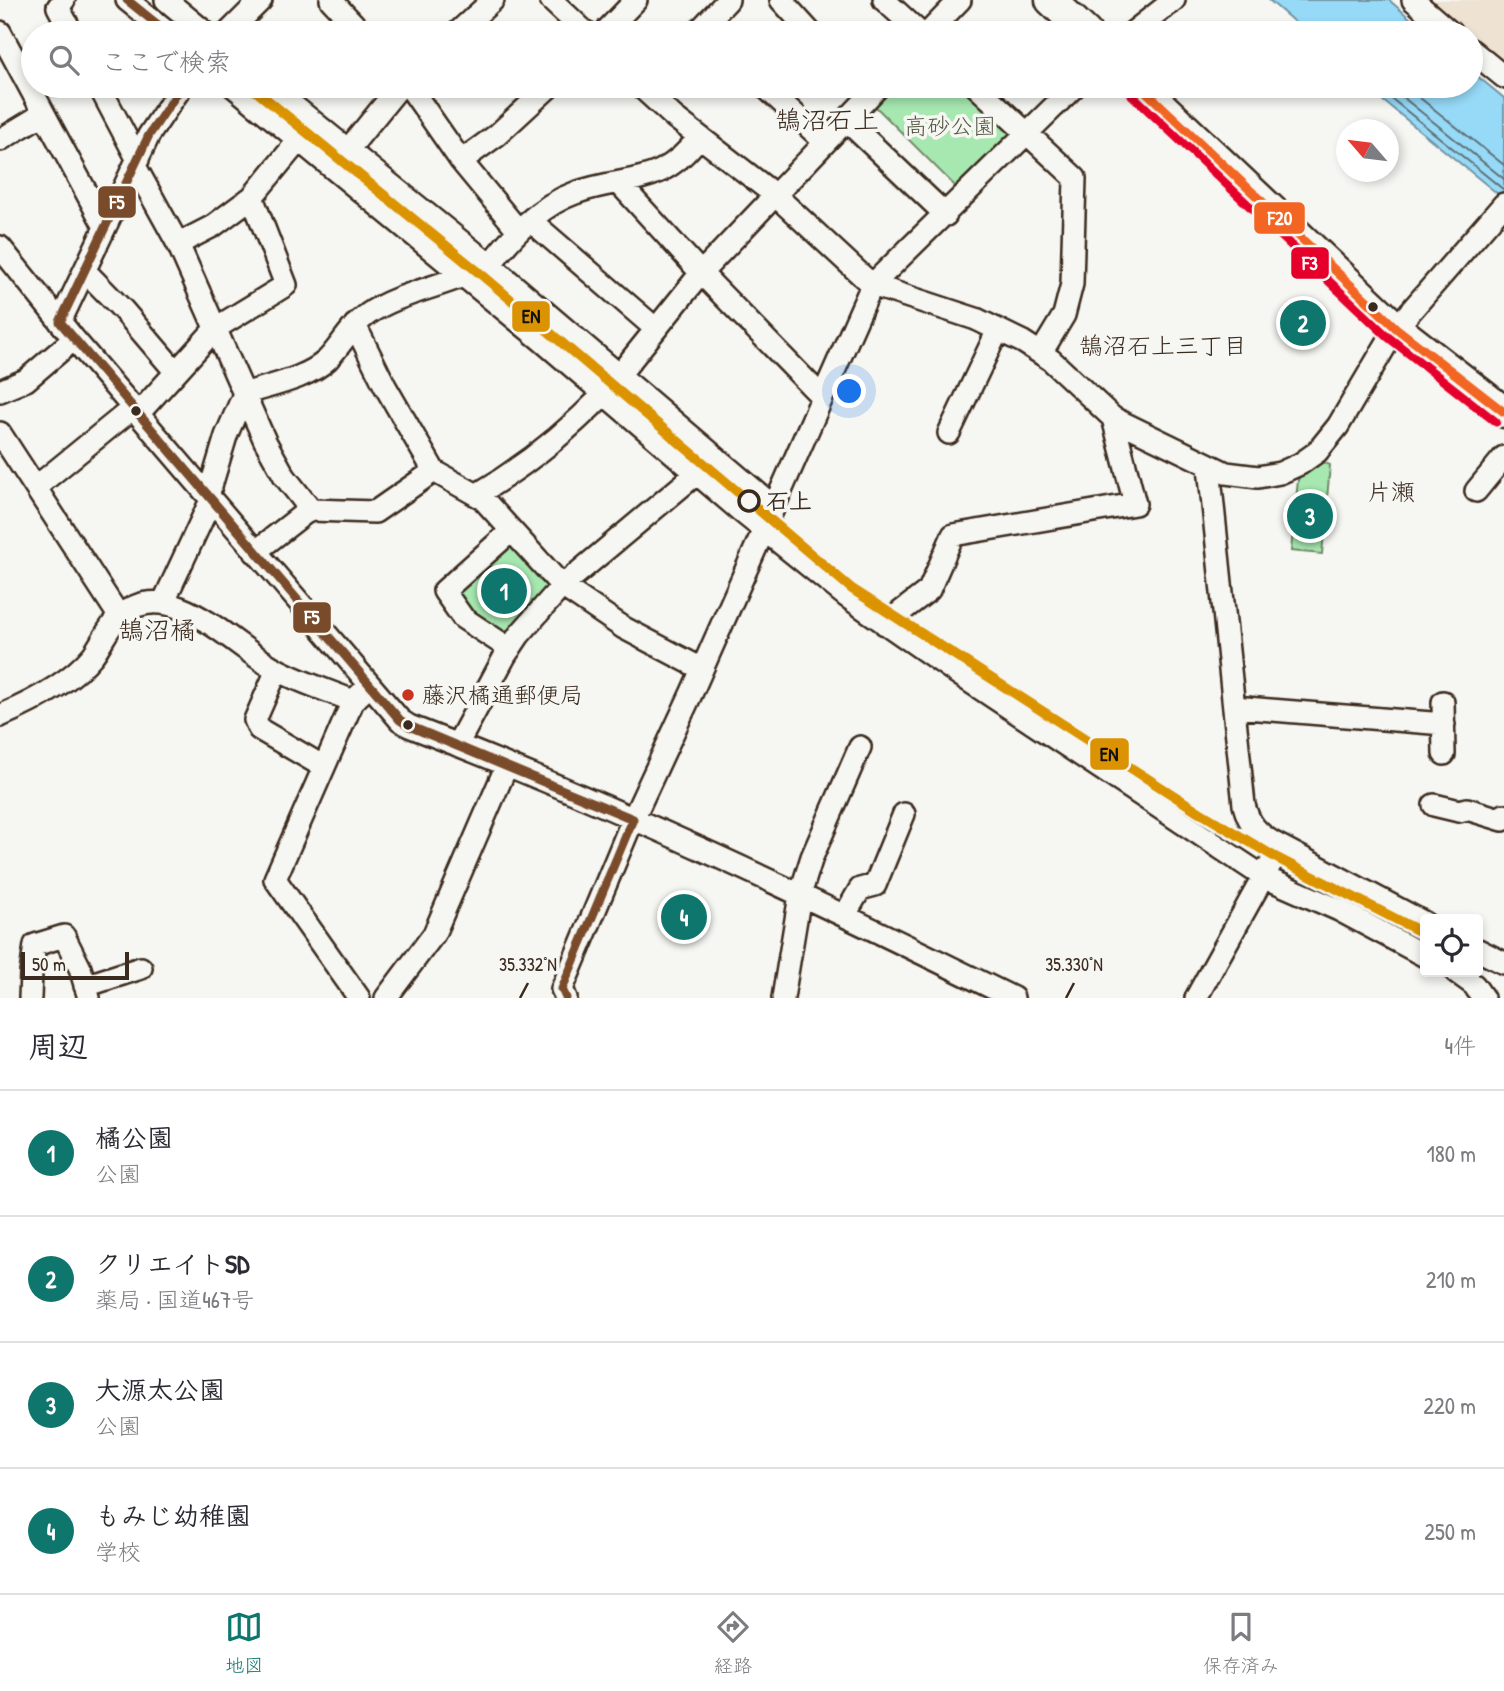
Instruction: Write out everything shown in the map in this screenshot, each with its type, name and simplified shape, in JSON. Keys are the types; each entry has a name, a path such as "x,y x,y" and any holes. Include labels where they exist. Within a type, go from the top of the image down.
{"highway":[{"path":"1051,0 1073,21"},
{"path":"1153,98 1396,328 1504,412"}],"street":[{"path":"64,0 58,7 66,21"},
{"path":"127,0 153,21"},
{"path":"166,0 191,21"},
{"path":"240,21 261,0"},
{"path":"331,0 351,21"},
{"path":"470,21 494,0"},
{"path":"551,0 573,21"},
{"path":"616,21 636,0"},
{"path":"711,21 728,0"},
{"path":"781,0 800,21"},
{"path":"884,0 907,21"},
{"path":"940,21 960,0"},
{"path":"1147,21 1174,0"},
{"path":"1413,0 1437,21"},
{"path":"0,33 21,73"},
{"path":"1483,60 1504,77"},
{"path":"35,98 106,227"},
{"path":"105,98 178,244 244,394 285,477 311,510"},
{"path":"60,323 136,163 164,109 173,98"},
{"path":"248,98 463,275 818,575 885,624 1264,877 1339,910 1420,953"},
{"path":"283,98 490,265 774,507"},
{"path":"347,151 390,98"},
{"path":"417,98 461,161 525,225 656,329"},
{"path":"461,161 497,135 537,98"},
{"path":"656,98 699,136 775,195 872,285 964,314 998,330 1041,353 1113,418 1226,473 1258,477 1280,473 1317,452 1344,418 1396,328 1504,204"},
{"path":"777,98 825,142"},
{"path":"619,376 701,273 846,120 860,98"},
{"path":"989,98 1075,178 1072,284 1064,315 1041,353"},
{"path":"566,998 562,989 633,819 872,285 1063,98"},
{"path":"0,141 43,114"},
{"path":"846,120 946,215"},
{"path":"490,265 538,214 572,194 653,176 681,156 699,136"},
{"path":"178,244 213,226 252,197 299,140"},
{"path":"619,183 701,273 822,397"},
{"path":"36,487 136,411 216,328 286,285 252,197"},
{"path":"0,247 60,323 400,720 633,819 845,915 1000,995"},
{"path":"85,271 123,310 175,371"},
{"path":"163,603 209,498 226,436 244,394 314,369 327,360 355,325 367,315 397,299 463,275"},
{"path":"355,325 385,386 434,471 482,498 562,586 624,628 702,669"},
{"path":"949,433 998,330"},
{"path":"0,391 26,380 74,339"},
{"path":"476,495 517,471 551,445 604,394"},
{"path":"885,624 929,590 953,535 1135,504 1113,418"},
{"path":"0,433 119,616"},
{"path":"1476,491 1504,457"},
{"path":"1209,467 1244,805 1248,818 1259,834 1280,847 1420,920"},
{"path":"255,552 295,518 311,510 375,512 434,471"},
{"path":"457,745 487,685 510,649 562,586 696,474"},
{"path":"510,649 463,618 444,591 511,531"},
{"path":"0,716 17,709 77,673 94,654 119,616 148,602 180,606 277,670 353,701"},
{"path":"277,670 255,720 259,729 324,767"},
{"path":"359,998 275,878 353,701 369,686"},
{"path":"1443,702 1444,754"},
{"path":"1234,707 1444,724"},
{"path":"783,998 800,895 812,857 860,747"},
{"path":"386,998 434,934 507,765"},
{"path":"1434,805 1459,811 1467,809 1503,820 1504,815"},
{"path":"845,915 860,889 876,885 904,814"},
{"path":"1196,998 1280,847"},
{"path":"30,998 35,945 64,936 80,968 87,992 141,968"},
{"path":"1483,952 1504,963"},
{"path":"1462,977 1479,992"}],"shaded area":[{"path":"1425,0 1504,0 1504,64 1483,47 1483,21 1451,21"}],"green space":[{"name":"高砂公園","path":"881,98 976,98 1015,135 956,187 874,105"},
{"path":"1319,460 1330,465 1322,554 1291,551 1298,480 1302,472"},
{"path":"509,544 552,589 510,638 470,613 455,594"}],"water":[{"path":"1269,0 1389,0 1413,21 1293,21"},
{"path":"1483,81 1504,98 1504,199 1380,98 1483,98"}],"transit line":[{"name":"F5","path":"127,0 153,21"},
{"name":"F5","path":"60,322 149,135 174,98"},
{"name":"EN","path":"265,98 482,275 852,589 1201,813 1275,857 1420,931"},
{"name":"F3","path":"1135,98 1388,337 1496,422"},
{"name":"F20","path":"1153,98 1396,328 1504,412"},
{"name":"F5","path":"60,322 400,720 633,819"},
{"name":"F5","path":"566,998 562,989 633,819"}],"place":[{"name":"クリエイトSD","path":"1303,323"},
{"name":"石上","path":"749,501"},
{"name":"大源太公園","path":"1310,516"},
{"name":"橘公園","path":"504,591"},
{"name":"藤沢橘通郵便局","path":"408,695"},
{"name":"もみじ幼稚園","path":"684,917"}],"district":[{"name":"鵠沼石上","path":"827,120"},
{"name":"鵠沼石上三丁目","path":"1163,346"},
{"name":"片瀬","path":"1391,492"},
{"name":"鵠沼橘","path":"157,630"}]}
